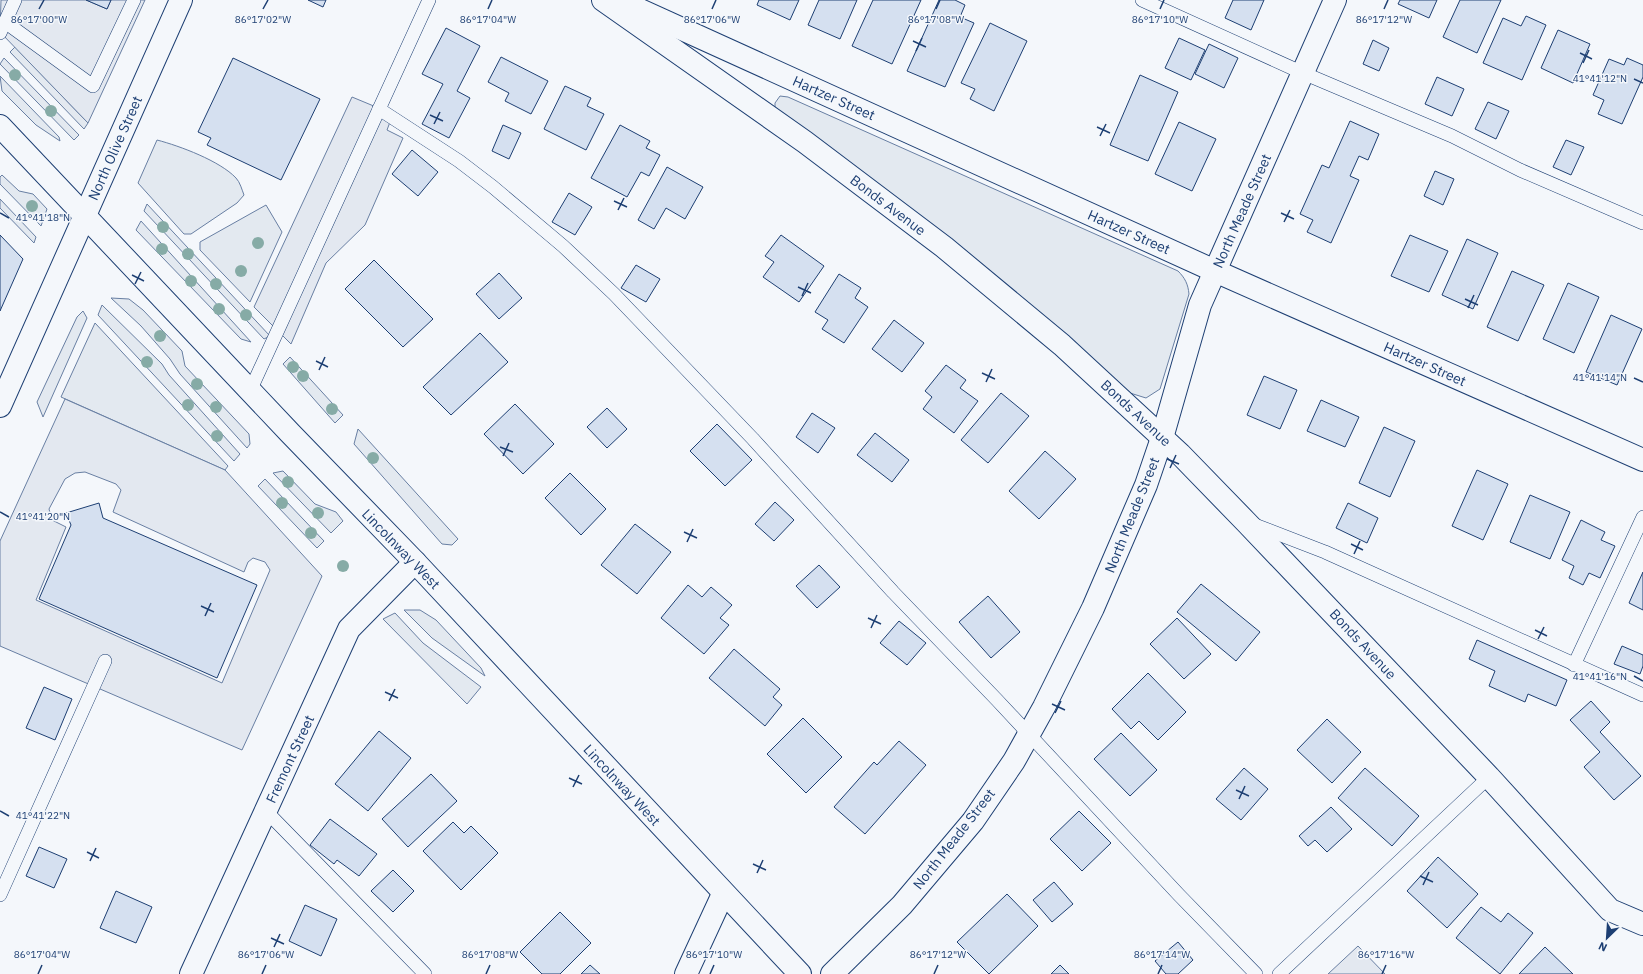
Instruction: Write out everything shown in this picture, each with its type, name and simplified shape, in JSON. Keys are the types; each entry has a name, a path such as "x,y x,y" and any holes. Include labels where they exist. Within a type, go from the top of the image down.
{"street":[{"name":"North Olive Street","path":"0,406 181,0"},
{"name":"Bonds Avenue","path":"604,0 805,142 944,247 1062,345 1162,438 1247,523 1489,777 1610,910 1643,924"},
{"name":"Hartzer Street","path":"617,0 1214,271 1643,460"},
{"name":"North Meade Street","path":"832,974 902,905 973,821 1014,761 1029,734 1093,608 1146,485 1162,438 1200,305 1335,0"},
{"name":"Lincolnway West","path":"0,126 250,391 415,562 723,894 800,974"},
{"name":"Fremont Street","path":"191,974 349,628 415,562"},
{"path":"686,974 723,894"}],"lane":[{"path":"15,0 2,28 93,86 134,0"},
{"path":"250,391 429,0"},
{"path":"1142,0 1303,72 1452,136 1520,170 1643,223"},
{"path":"379,109 459,161 563,246 614,294 753,439 892,592 1029,734 1179,895 1256,974"},
{"path":"1574,665 1643,517"},
{"path":"1247,523 1325,552 1643,695"},
{"path":"0,895 105,661"},
{"path":"1279,974 1489,777"},
{"path":"266,811 425,974"}],"shaded area":[{"path":"1,0 86,0 107,9 111,0 145,0 88,123 0,32"},
{"path":"15,47 88,123 84,129 10,52"},
{"path":"4,58 79,135 74,140 0,64"},
{"path":"0,76 59,137 60,141 36,125 2,91"},
{"path":"780,96 788,97 1178,271 1186,281 1189,294 1160,389 1146,398 1130,393 775,108 775,103"},
{"path":"352,97 393,114 387,130 403,138 365,225 326,263 291,344 254,307"},
{"path":"157,140 188,150 220,166 237,180 244,195 237,203 191,234 184,234 138,183"},
{"path":"2,175 19,191 33,194 47,209 41,226 0,184 0,177"},
{"path":"0,199 36,237 34,243 0,208"},
{"path":"147,204 270,336 264,339 144,211"},
{"path":"266,205 282,232 250,302 200,250 200,242"},
{"path":"141,221 251,342 241,339 136,230"},
{"path":"111,298 129,299 143,310 182,351 185,366 249,434 250,444 247,448 180,374 170,359 141,326"},
{"path":"102,305 162,364 169,375 240,454 234,461 98,315"},
{"path":"83,311 87,318 43,417 37,402 77,317"},
{"path":"95,323 228,466 225,470 61,397"},
{"path":"290,357 343,415 335,423 283,364"},
{"path":"65,399 225,470 322,576 242,750 0,646 0,541","holes":["85,472 116,484 121,490 113,512 244,572 248,562 253,558 265,562 270,570 222,683 36,600 66,527 52,520 49,509 65,479 75,473"]},
{"path":"358,429 458,539 452,545 442,544 354,444"},
{"path":"283,471 315,504 336,512 343,521 331,533 273,473"},
{"path":"265,479 324,541 317,548 258,486"},
{"path":"404,610 420,610 436,620 481,668 485,676 432,638"},
{"path":"395,613 423,643 481,687 467,704 383,619"},
{"path":"1358,946 1385,974 1328,974"}],"building":[{"path":"86,0 111,0 107,9"},
{"path":"308,0 326,0 323,7"},
{"path":"759,0 799,0 790,20 757,5"},
{"path":"819,0 857,0 840,39 808,25"},
{"path":"873,0 921,0 892,64 852,46"},
{"path":"939,0 955,0 965,5 960,17 974,23 945,87 907,71"},
{"path":"1233,0 1264,0 1251,30 1225,18"},
{"path":"1400,0 1437,0 1429,18 1398,4"},
{"path":"1460,0 1501,0 1477,53 1443,37"},
{"path":"1526,16 1546,25 1522,80 1483,63 1503,18 1521,26"},
{"path":"990,23 1027,41 994,111 970,99 975,89 961,83"},
{"path":"446,28 480,46 457,91 470,98 449,138 422,124 443,84 422,74"},
{"path":"1558,30 1590,44 1573,83 1541,68"},
{"path":"1179,38 1205,50 1191,80 1165,68"},
{"path":"1373,40 1389,48 1379,71 1363,64"},
{"path":"1209,44 1238,58 1224,88 1195,74"},
{"path":"501,57 548,81 531,114 505,101 509,93 488,82"},
{"path":"233,58 320,99 281,180 207,145 211,138 198,132"},
{"path":"1627,58 1643,65 1643,77 1622,124 1598,114 1604,100 1593,95 1609,59 1624,65"},
{"path":"1140,75 1178,92 1148,161 1110,145"},
{"path":"1437,77 1464,89 1452,116 1425,104"},
{"path":"565,86 591,98 587,106 604,114 586,150 544,129"},
{"path":"1488,102 1509,111 1496,139 1475,129"},
{"path":"1350,121 1379,134 1368,160 1359,156 1350,176 1359,180 1331,243 1307,232 1313,220 1300,214 1322,165 1329,168"},
{"path":"1179,122 1216,139 1192,191 1155,174"},
{"path":"503,125 521,133 509,159 492,151"},
{"path":"620,125 650,141 646,148 660,155 649,176 641,172 627,197 591,178"},
{"path":"1566,140 1584,147 1571,175 1553,167"},
{"path":"412,150 438,172 418,196 392,174"},
{"path":"667,167 703,187 685,219 666,208 654,229 638,220"},
{"path":"1435,171 1454,179 1443,205 1424,196"},
{"path":"569,193 592,207 575,235 552,222"},
{"path":"0,235 23,259 0,311"},
{"path":"781,235 824,266 799,302 763,277 774,262 765,256"},
{"path":"1410,235 1448,251 1429,292 1391,276"},
{"path":"1467,239 1498,253 1473,309 1442,295"},
{"path":"374,260 433,319 403,347 345,289"},
{"path":"636,265 660,279 646,302 621,288"},
{"path":"1512,271 1544,285 1518,341 1487,327"},
{"path":"499,273 522,298 499,319 476,294"},
{"path":"839,274 861,288 855,298 868,307 844,343 822,329 828,320 815,312"},
{"path":"1568,283 1599,297 1574,353 1543,339"},
{"path":"1611,315 1642,329 1617,385 1586,372"},
{"path":"894,320 924,343 902,372 872,349"},
{"path":"480,333 508,362 451,415 423,387"},
{"path":"946,365 966,380 960,388 978,401 954,433 923,409 932,397 925,391"},
{"path":"1264,376 1297,390 1280,429 1247,415"},
{"path":"1001,393 1029,416 988,463 961,440"},
{"path":"1321,400 1359,417 1345,447 1307,431"},
{"path":"515,404 554,444 523,474 484,434"},
{"path":"607,408 627,429 607,448 587,427"},
{"path":"812,413 835,428 818,453 796,437"},
{"path":"717,424 752,460 725,486 690,451"},
{"path":"1384,427 1415,441 1390,497 1359,483"},
{"path":"875,433 909,460 892,482 857,455"},
{"path":"1045,451 1076,479 1039,519 1009,491"},
{"path":"1477,470 1508,484 1483,540 1452,526"},
{"path":"570,473 606,509 581,535 545,498"},
{"path":"1530,495 1570,512 1550,559 1510,542"},
{"path":"775,502 794,520 774,541 755,524"},
{"path":"99,503 103,518 257,585 217,678 39,599 71,525 66,513"},
{"path":"1348,503 1378,518 1367,543 1336,528"},
{"path":"1581,520 1605,532 1601,540 1615,546 1600,578 1589,573 1583,585 1569,578 1574,566 1562,560"},
{"path":"635,524 671,552 637,594 601,565"},
{"path":"819,565 840,587 817,608 796,586"},
{"path":"1643,572 1643,610 1629,603"},
{"path":"1201,584 1260,632 1236,661 1177,612"},
{"path":"688,585 702,597 711,587 732,605 720,618 729,625 704,654 661,618"},
{"path":"988,596 1020,632 991,658 959,622"},
{"path":"1177,618 1211,654 1184,679 1150,644"},
{"path":"899,621 926,643 907,665 880,643"},
{"path":"1477,640 1567,680 1556,706 1528,694 1525,702 1489,686 1495,671 1469,659"},
{"path":"1622,646 1643,655 1643,666 1640,674 1614,664"},
{"path":"734,649 780,689 773,697 782,705 765,726 709,678"},
{"path":"1148,673 1186,712 1158,740 1139,721 1131,729 1112,709"},
{"path":"44,687 72,699 55,740 26,728"},
{"path":"1591,701 1610,722 1600,732 1641,776 1614,800 1584,767 1600,752 1570,720"},
{"path":"803,718 842,757 806,793 767,754"},
{"path":"1327,719 1361,752 1332,783 1297,750"},
{"path":"379,731 411,758 368,811 335,784"},
{"path":"1121,733 1157,770 1130,796 1094,759"},
{"path":"899,741 926,765 865,834 834,807 874,762 877,765"},
{"path":"1244,768 1268,789 1241,820 1216,799"},
{"path":"1365,768 1419,816 1392,846 1338,798"},
{"path":"431,774 457,801 408,847 382,819"},
{"path":"1331,807 1352,829 1327,852 1315,840 1308,846 1299,836"},
{"path":"1079,811 1111,843 1082,871 1050,839"},
{"path":"330,819 377,854 359,876 337,860 334,864 310,845"},
{"path":"453,822 464,833 471,826 498,853 461,890 423,851"},
{"path":"39,847 67,859 54,888 26,876"},
{"path":"1438,857 1478,894 1447,928 1407,891"},
{"path":"393,870 414,891 393,912 371,891"},
{"path":"1054,882 1073,904 1052,922 1033,900"},
{"path":"116,891 152,907 136,943 100,928"},
{"path":"1007,894 1038,926 989,974 957,942"},
{"path":"305,905 337,919 321,956 289,941"},
{"path":"1481,907 1501,922 1508,913 1533,933 1500,974 1456,938"},
{"path":"560,912 591,943 560,974 542,974 520,952"},
{"path":"1178,942 1193,960 1178,974 1166,974 1155,961"},
{"path":"1545,947 1573,974 1519,974"},
{"path":"590,965 600,974 581,974"},
{"path":"1060,965 1069,974 1051,974"}]}
